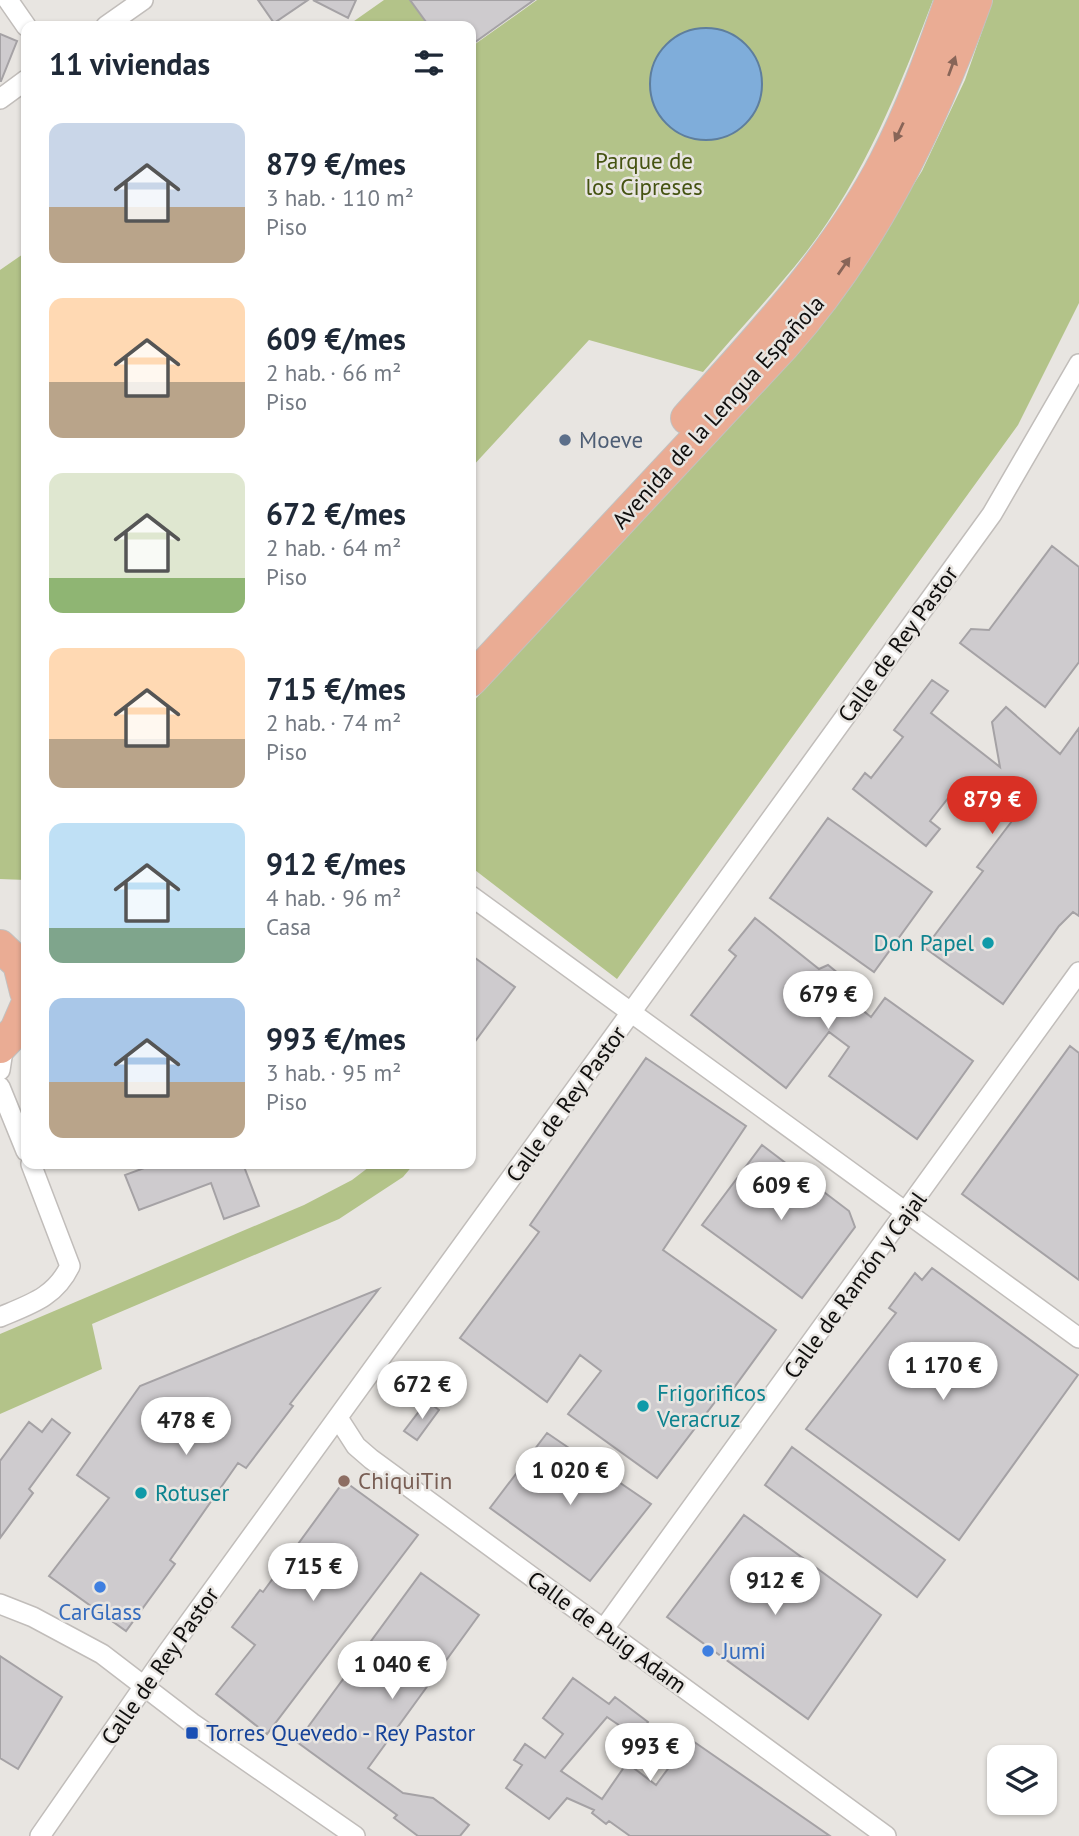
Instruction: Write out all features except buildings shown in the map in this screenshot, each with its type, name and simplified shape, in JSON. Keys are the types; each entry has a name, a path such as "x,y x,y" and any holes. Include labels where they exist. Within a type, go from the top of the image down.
{"highway":[{"name":"Avenida de la Lengua Española","path":"476,644 784,310 815,269 884,164 925,76 951,0"},
{"name":"Avenida de la Lengua Española","path":"476,675 783,346 827,292 905,172 945,85 976,0"},
{"path":"0,939 21,937"},
{"path":"0,946 19,964 21,972"},
{"path":"1,1053 21,1018"}],"street":[{"path":"8,0 23,21"},
{"path":"113,21 142,0"},
{"path":"0,99 21,84"},
{"name":"Calle de Rey Pastor","path":"40,1836 145,1686 992,514 1079,364"},
{"path":"476,900 1079,1338"},
{"name":"Calle de Ramón y Cajal","path":"603,1630 1079,972"},
{"path":"0,1087 21,1139"},
{"path":"0,1317 48,1296 62,1283 70,1266 33,1169"},
{"name":"Calle de Puig Adam","path":"338,1418 356,1446 371,1459 886,1836"},
{"path":"0,1604 33,1617 102,1654 355,1836"}],"green space":[{"path":"384,0 410,0 425,21 354,21"},
{"name":"Parque de los Cipreses","path":"537,0 933,0 894,98 846,193 807,251 703,372 589,340 476,463 476,43"},
{"path":"993,0 1079,0 1079,303 1018,425 617,979 476,871 476,699 844,296 922,171 965,80"},
{"path":"21,255 21,880 0,879 0,270"},
{"path":"366,1169 410,1169 403,1177 339,1219 92,1324 102,1369 0,1414 0,1334 304,1205 352,1180"}],"water":[{"path":"706,28 727,32 745,45 758,63 762,84 758,105 745,123 727,136 706,140 685,136 667,123 654,105 650,84 654,63 667,45 685,32"}],"place":[{"name":"Moeve","path":"565,440"},
{"name":"Don Papel","path":"988,943"},
{"name":"Frigorificos Veracruz","path":"643,1406"},
{"name":"ChiquiTin","path":"344,1481"},
{"name":"Rotuser","path":"141,1493"},
{"name":"CarGlass","path":"100,1587"},
{"name":"Jumi","path":"708,1651"},
{"name":"Torres Quevedo - Rey Pastor","path":"192,1733"}]}
